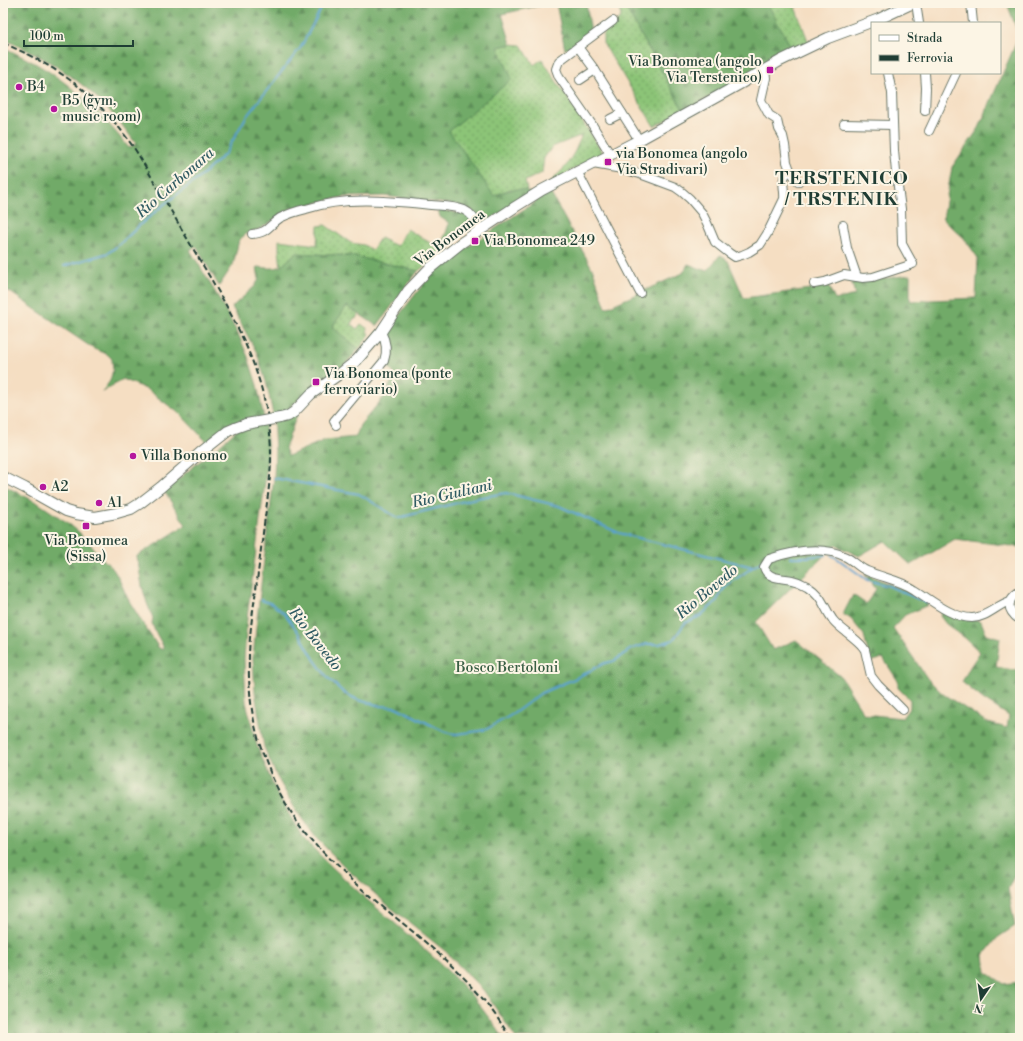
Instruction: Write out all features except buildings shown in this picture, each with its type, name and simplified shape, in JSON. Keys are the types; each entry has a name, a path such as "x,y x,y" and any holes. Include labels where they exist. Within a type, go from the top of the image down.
{"street":[{"name":"Via Bonomea","path":"880,21 913,3"},
{"path":"916,3 919,22"},
{"path":"971,3 973,22"},
{"path":"610,154 593,126 559,77 556,69 559,61 613,21"},
{"name":"Via Bonomea","path":"3,477 66,511 76,514 95,517 131,509 161,487 228,431 246,424 288,416 294,412 311,394 357,360 381,332 408,291 419,278 453,249 515,207 542,190 638,140 780,61 823,41 871,24"},
{"path":"578,47 595,70 638,140"},
{"path":"580,80 595,70"},
{"path":"765,70 766,78 761,100 769,115 777,120 779,129 783,136 787,162 790,170 798,182"},
{"path":"814,284 825,282 844,275 863,278 873,277 913,264 902,244 901,209 896,172 892,93 888,74"},
{"path":"925,74 925,111"},
{"path":"929,131 956,74"},
{"path":"610,119 622,113"},
{"path":"844,124 893,125"},
{"path":"593,164 640,174 675,187 690,199 702,213 715,242 729,254 736,257 749,252 760,245 784,199 784,177 790,170"},
{"path":"577,171 640,293"},
{"path":"252,234 260,234 279,219 291,213 344,201 364,200 424,204 464,210 471,214 475,219 480,231"},
{"path":"843,225 847,248 856,277"},
{"path":"336,425 334,422 384,361 387,354 386,344 381,332"},
{"path":"904,710 878,685 871,676 863,646 834,620 818,594 794,580 770,575 765,571 764,567 769,559 781,555 812,550 827,551 846,557 867,572 906,585 950,612 966,618 981,617 1010,600 1020,591"},
{"path":"1010,600 1009,606 1012,613 1020,620"}],"green space":[{"path":"3,3 552,3 502,14 511,44 498,47 512,79 449,131 494,196 517,189 522,189 531,193 482,225 472,210 459,205 384,196 343,197 292,208 260,229 247,233 239,240 233,265 219,286 196,246 190,250 239,336 248,357 257,385 264,418 268,449 247,618 244,659 246,702 257,746 277,794 303,838 365,898 442,965 474,998 504,1038 3,1038 3,485 38,503 80,533 82,537 113,569 128,599 145,627 159,648 163,650 163,646 152,623 153,618 142,586 137,556 186,525 164,491 235,432 245,420 231,424 207,442 180,414 148,390 123,379 102,392 110,381 113,370 112,359 107,354 94,349 7,290 3,291 3,48 12,51 56,76 95,109 129,148 136,144 108,109 78,81 43,58 3,39"},
{"path":"556,3 586,3 591,32 565,50"},
{"path":"619,3 623,3 684,111 654,126 603,43 603,34 621,18"},
{"path":"623,3 767,3 793,51 684,111"},
{"path":"767,3 807,3 795,7 809,43 793,51"},
{"name":"Bosco Bertoloni","path":"1007,3 1020,3 1020,547 955,539 911,565 885,541 859,556 835,545 756,622 773,650 796,640 841,677 864,714 902,718 910,707 910,700 898,688 898,681 883,658 870,662 864,635 851,619 843,614 853,595 866,604 876,589 865,574 905,590 928,605 905,615 893,628 927,678 943,694 988,723 1007,728 1009,716 983,699 962,682 980,652 965,638 946,624 940,616 942,611 981,621 986,634 1000,638 996,667 1019,671 1020,863 1008,889 1015,926 997,938 984,955 986,972 1004,984 1020,982 1020,1038 516,1038 484,991 445,951 389,906 349,871 317,839 297,812 277,777 264,747 255,692 253,658 274,478 275,451 273,415 267,385 257,353 232,307 255,286 259,279 257,267 278,267 286,263 295,253 353,256 418,271 377,326 347,306 332,327 359,349 341,369 313,387 285,412 298,412 285,448 288,456 325,440 356,437 360,425 384,397 395,375 386,363 390,356 386,332 432,273 457,254 550,192 593,270 606,308 683,273 688,264 707,271 720,255 728,261 744,298 828,285 835,300 855,295 852,283 910,275 910,301 976,298 978,258 964,238 943,219 952,167 979,128 1019,36"},
{"path":"511,44 521,45 534,65 542,59 603,153 549,183 566,166 582,135 552,147 544,158 542,173 525,181 527,190 510,189 494,196 449,131 511,79 498,47"},
{"path":"438,210 460,213 469,217 474,227 449,240 439,248 449,223 440,217"},
{"path":"325,225 351,243 364,245 372,250 380,238 397,246 407,229 439,248 449,240 451,246 418,271 353,256 295,253 281,267 279,240 317,245 318,226"},
{"path":"347,306 358,314 356,319 354,318 351,324 357,329 361,324 368,329 367,332 370,334 359,349 332,327"}],"waterway":[{"name":"Rio Carbonara","path":"64,266 108,253 166,203 200,177 225,154 246,117 301,47 324,3"},
{"name":"Rio Giuliani","path":"274,478 359,494 398,518 476,498 506,493 559,506 619,533 753,567"},
{"name":"Rio Bovedo","path":"791,557 826,555"},
{"name":"Rio Bovedo","path":"831,555 867,580 889,586 927,603"},
{"name":"Rio Bovedo","path":"261,600 272,604 285,614 328,678 344,693 358,700 381,706 396,707 437,728 456,734 487,729 513,714 541,693 574,679 605,663 614,661 631,649 647,644 659,644 673,640 685,623 700,616 716,602 722,591 730,583 764,560"}],"railway":[{"path":"3,43 51,67 84,91 94,100 132,144 228,308 253,363 269,422 271,454 269,490 250,633 249,680 251,703 258,737 273,779 287,806 304,830 328,857 355,883 439,954 466,980 490,1007 510,1038"}],"place":[{"name":"Via Bonomea (angolo Via Terstenico)","path":"770,70"},
{"name":"B4","path":"19,87"},
{"name":"B5 (gym, music room)","path":"54,109"},
{"name":"via Bonomea (angolo Via Stradivari)","path":"608,162"},
{"name":"Via Bonomea 249","path":"475,241"},
{"name":"Via Bonomea (ponte ferroviario)","path":"316,382"},
{"name":"Villa Bonomo","path":"133,456"},
{"name":"A2","path":"43,487"},
{"name":"A1","path":"99,503"},
{"name":"Via Bonomea (Sissa)","path":"86,526"}],"district":[{"name":"TERSTENICO / TRSTENIK","path":"842,188"}]}
